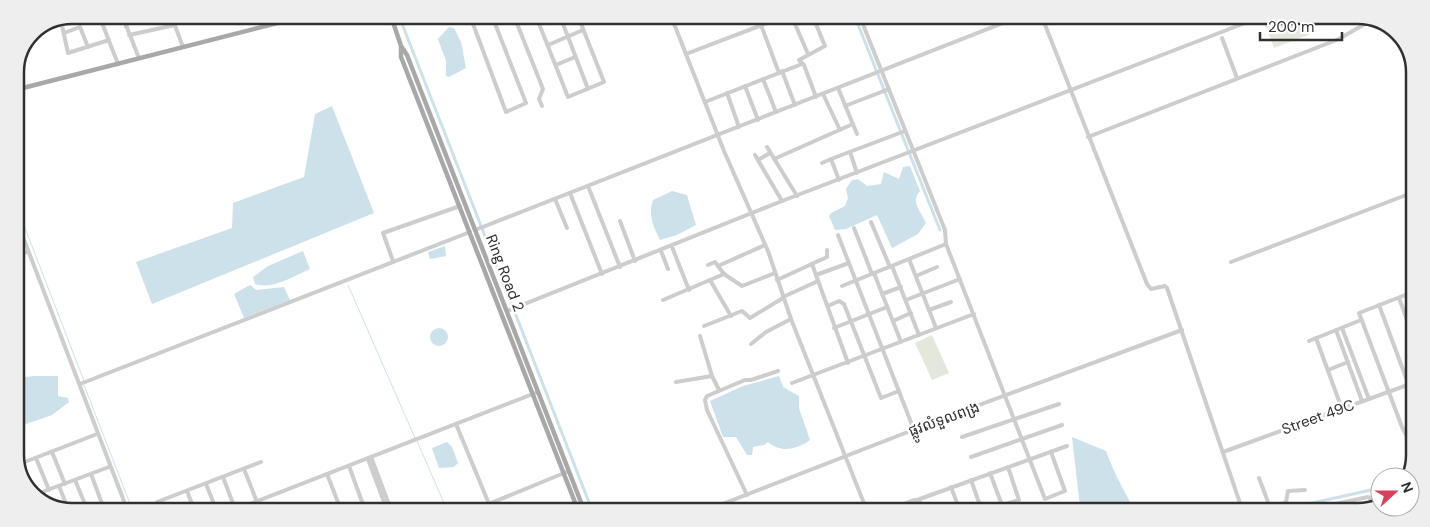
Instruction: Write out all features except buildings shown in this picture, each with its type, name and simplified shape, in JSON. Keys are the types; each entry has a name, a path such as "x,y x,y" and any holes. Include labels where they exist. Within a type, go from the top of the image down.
{"main road":[{"path":"24,88 274,24"},
{"name":"Ring Road 2","path":"394,24 477,229 576,503"},
{"name":"Ring Road 2","path":"401,46 401,57 460,206 477,229"},
{"name":"Ring Road 2","path":"566,472 581,503"}],"street":[{"path":"103,24 118,64"},
{"path":"473,24 506,112 526,103 495,24"},
{"path":"517,24 543,89 539,99 542,106"},
{"path":"539,24 568,97 604,82 581,24"},
{"path":"563,24 588,89"},
{"path":"674,24 718,135 766,245 783,298 864,503"},
{"path":"795,24 808,54"},
{"path":"816,24 825,46 799,60 816,97"},
{"path":"862,24 911,153 945,230 946,244 1045,499 1065,491 1051,452"},
{"path":"81,384 1000,24"},
{"path":"1045,24 1147,284 1151,290 1167,287 1240,503"},
{"path":"506,312 782,201 1243,24"},
{"path":"1088,137 1339,39 1365,24"},
{"path":"62,25 68,53 109,40"},
{"path":"129,35 175,25 184,47"},
{"path":"686,54 761,25 795,105"},
{"path":"126,26 138,58"},
{"path":"64,33 80,27 88,47"},
{"path":"548,45 583,30"},
{"path":"1222,38 1237,78"},
{"path":"556,65 575,57"},
{"path":"705,102 802,64"},
{"path":"763,79 776,112"},
{"path":"745,86 758,120"},
{"path":"838,88 857,134"},
{"path":"845,106 886,90"},
{"path":"726,93 739,127"},
{"path":"823,94 840,130"},
{"path":"864,98 866,103"},
{"path":"774,159 853,124"},
{"path":"822,163 903,132"},
{"path":"767,147 797,196"},
{"path":"758,160 770,152"},
{"path":"850,152 857,173"},
{"path":"755,155 782,201"},
{"path":"831,159 839,180"},
{"path":"588,186 620,267"},
{"path":"570,193 602,274"},
{"path":"1231,262 1406,195"},
{"path":"555,199 567,228"},
{"path":"393,261 383,233 460,206"},
{"path":"620,221 635,261"},
{"path":"871,222 901,287 919,335"},
{"path":"854,228 901,342"},
{"path":"838,235 914,430"},
{"path":"24,241 81,384 97,434 124,503"},
{"path":"842,286 946,244"},
{"path":"718,266 766,245"},
{"path":"672,246 689,290"},
{"path":"777,280 829,256 827,250"},
{"path":"661,251 668,269"},
{"path":"24,252 28,252"},
{"path":"909,259 936,328"},
{"path":"708,265 714,262 724,274 742,286 775,273"},
{"path":"816,275 849,263"},
{"path":"812,264 848,362"},
{"path":"916,276 937,268"},
{"path":"662,300 724,274"},
{"path":"906,300 960,279"},
{"path":"710,280 731,316"},
{"path":"704,326 742,311 750,318 783,298 818,281"},
{"path":"882,294 901,287"},
{"path":"1406,295 1359,313 1388,392 1406,432"},
{"path":"1398,298 1406,318"},
{"path":"828,306 842,302 880,398 899,391"},
{"path":"929,310 952,302"},
{"path":"1379,305 1406,371"},
{"path":"834,328 887,307"},
{"path":"893,321 911,313"},
{"path":"792,383 974,314"},
{"path":"751,344 766,332 791,319"},
{"path":"1309,341 1361,320"},
{"path":"1342,328 1369,399"},
{"name":"ផ្លូវលំទួលពង្រ","path":"726,503 1182,330"},
{"path":"1336,330 1362,401"},
{"path":"700,336 712,376 719,390"},
{"path":"1316,338 1342,409"},
{"path":"1328,370 1348,362 1353,357"},
{"path":"1348,362 1355,363"},
{"path":"747,495 705,404 708,396 719,390 778,370"},
{"path":"676,382 712,376"},
{"name":"Street 49C","path":"1224,452 1406,385"},
{"path":"254,503 536,393"},
{"path":"962,437 1059,404"},
{"path":"456,424 489,503"},
{"path":"971,457 1062,425"},
{"path":"25,463 97,434"},
{"path":"909,503 1067,446"},
{"path":"52,452 65,484"},
{"path":"36,458 49,490"},
{"path":"369,458 388,503"},
{"path":"157,502 261,462"},
{"path":"349,466 362,503"},
{"path":"43,492 109,467"},
{"path":"1008,467 1019,500 1009,503"},
{"path":"244,469 257,502"},
{"path":"491,503 566,472"},
{"path":"990,473 1001,503"},
{"path":"90,474 102,503"},
{"path":"327,474 338,503"},
{"path":"223,477 234,503"},
{"path":"1260,478 1269,503"},
{"path":"75,480 84,503"},
{"path":"971,480 979,503"},
{"path":"206,484 214,503"},
{"path":"59,486 66,503"},
{"path":"951,487 957,503"},
{"path":"1284,503 1288,491 1305,490"},
{"path":"186,491 191,503"},
{"path":"384,496 386,503"},
{"path":"1342,503 1370,497"}],"shaded area":[{"path":"1265,24 1313,24 1316,32 1274,48"},
{"path":"932,335 949,373 932,380 915,343"}],"water":[{"path":"449,27 454,28 461,42 466,68 449,77 446,76 446,61 438,39"},
{"path":"332,106 374,213 152,304 136,262 232,228 233,203 304,177 315,114"},
{"path":"910,166 920,191 916,199 917,207 926,223 918,234 892,248 877,215 846,229 835,230 829,216 845,206 848,198 846,189 852,180 858,179 867,186 881,184 884,172 899,179 903,167"},
{"path":"672,191 687,195 696,225 677,235 660,240 652,220 653,200"},
{"path":"445,246 446,256 430,259 428,252"},
{"path":"303,251 310,269 276,284 255,284 253,277 268,266"},
{"path":"250,285 256,290 284,287 290,300 244,318 234,294"},
{"path":"435,328 443,328 448,333 446,344 435,346 430,341 430,333"},
{"path":"58,376 58,396 68,398 69,402 52,415 24,425 24,377"},
{"path":"779,376 783,387 799,396 799,408 810,440 800,446 789,449 778,448 768,442 764,445 753,447 752,455 747,455 736,437 723,437 710,401 743,386"},
{"path":"1072,437 1106,451 1115,474 1131,503 1080,503"},
{"path":"447,442 452,447 458,463 454,467 439,468 432,448"}],"waterway":[{"path":"402,24 589,503"},
{"path":"858,24 940,230"},
{"path":"24,225 84,381"},
{"path":"348,285 415,438"},
{"path":"84,385 130,503"},
{"path":"417,441 444,503"},
{"path":"1312,503 1370,490"}]}
